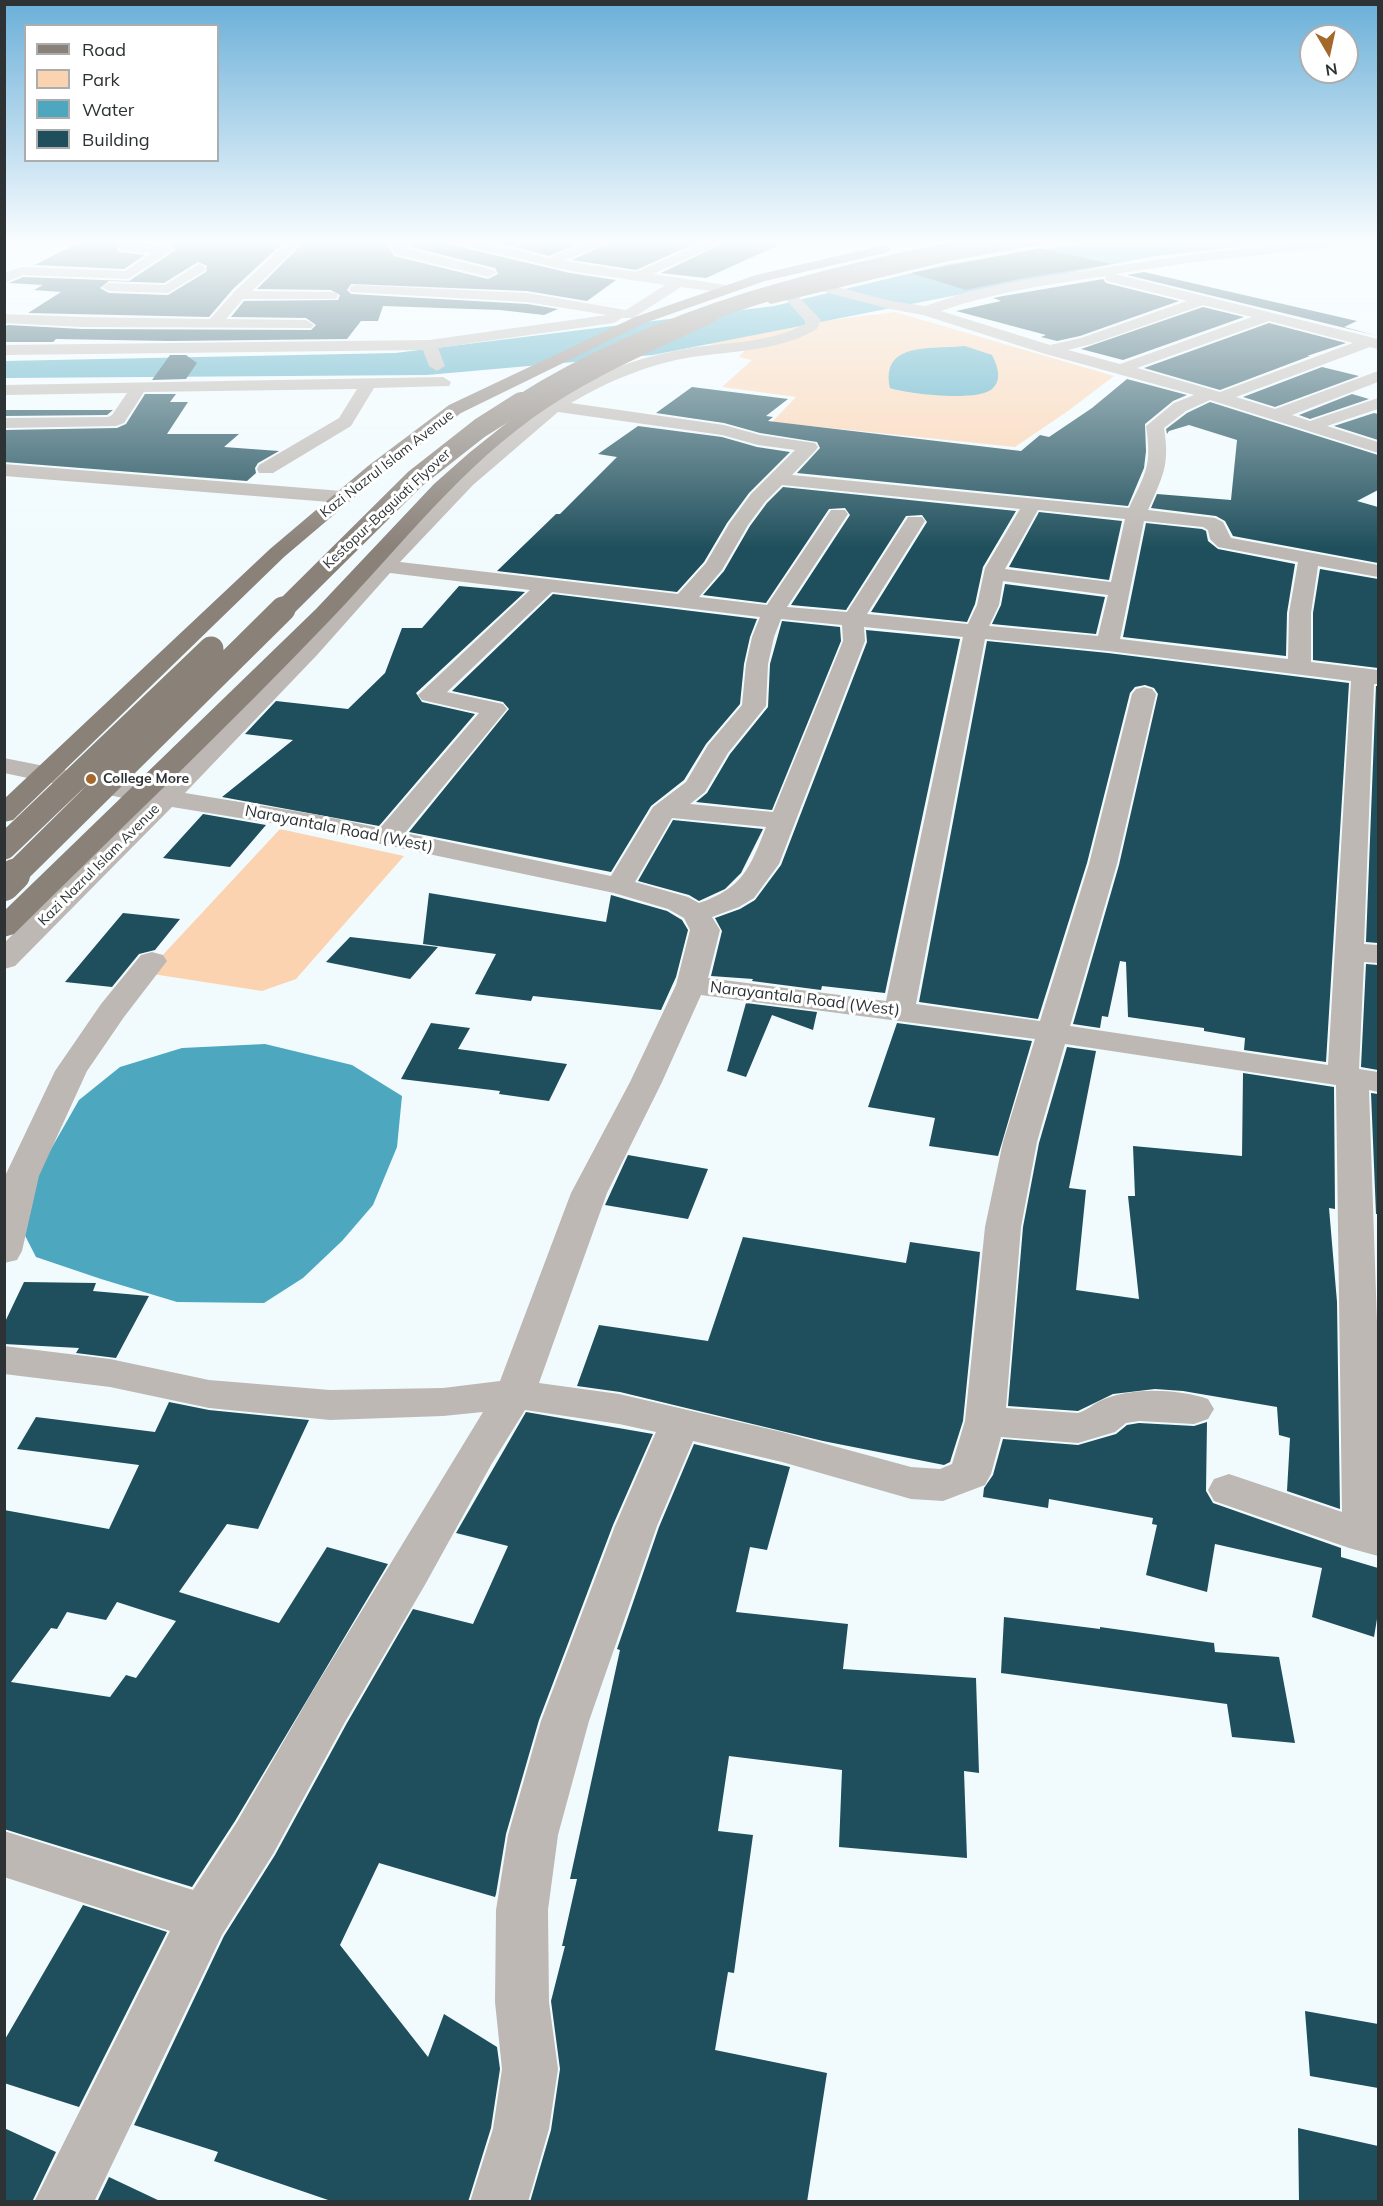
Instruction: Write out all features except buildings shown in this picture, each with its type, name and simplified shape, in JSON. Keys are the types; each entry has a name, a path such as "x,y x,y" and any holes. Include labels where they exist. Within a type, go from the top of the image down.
{"main road":[{"name":"Kazi Nazrul Islam Avenue","path":"4,814 269,561 347,505 455,409 592,343"},
{"name":"Kestopur-Baguiati Flyover","path":"347,505 449,428 537,375 609,343"},
{"name":"Kestopur-Baguiati Flyover","path":"4,885 415,479 479,427 518,401 603,355 631,343"},
{"name":"Kazi Nazrul Islam Avenue","path":"4,928 87,847 154,796 441,488 507,430 568,388 655,343"},
{"path":"4,847 226,634"},
{"path":"4,837 114,851"}],"street":[{"path":"4,350 430,346 450,343"},
{"name":"Kazi Nazrul Islam Avenue","path":"4,960 114,851 154,796 385,566 444,503 501,449 555,406 608,376 646,362 748,343"},
{"path":"1026,343 1216,395 1378,448"},
{"path":"1048,350 1075,343"},
{"path":"1120,369 1194,343"},
{"path":"1108,644 1136,514 1156,470 1159,453 1155,426 1180,407 1374,343"},
{"path":"430,346 455,409"},
{"path":"1276,415 1378,376"},
{"path":"4,390 368,384 442,379"},
{"path":"266,469 345,422 368,384"},
{"path":"4,423 111,422 118,419 139,388"},
{"path":"1311,426 1378,403"},
{"path":"555,406 724,430 758,440 808,447 758,498 739,524 716,566 683,602"},
{"path":"4,470 176,482 347,505"},
{"path":"777,479 1214,523 1218,526 1220,539 1225,543 1378,571"},
{"path":"899,1012 975,633 988,605 994,574 1032,504"},
{"path":"619,886 666,810 696,787 717,750 754,706 757,664 763,637 773,612 838,514"},
{"path":"696,913 741,896 755,883 783,821 854,641 853,620 915,520"},
{"path":"1299,668 1300,613 1309,558"},
{"path":"385,566 683,602 975,633 1108,644 1371,676 1366,881 1349,952 1358,1079 1371,1538 1228,1490"},
{"path":"994,574 1120,590"},
{"path":"387,837 495,709 430,695 546,586"},
{"path":"4,1359 110,1373 209,1394 330,1405 443,1402 515,1394 619,1409 782,1447 911,1483 943,1485 970,1474 985,1421 1003,1227 1020,1142 1102,864 1144,694"},
{"name":"Narayantala Road (West)","path":"4,765 154,796 387,837 619,886 678,903 696,913 705,930 691,985 1052,1033 1358,1079"},
{"path":"666,810 783,821"},
{"path":"1349,952 1378,954"},
{"path":"4,1251 22,1176 71,1071 112,1011 152,961"},
{"path":"63,2202 204,1918 255,1838 476,1455 515,1394 589,1193 646,1082 691,985"},
{"path":"985,1421 1078,1428 1101,1422 1114,1411 1139,1406 1194,1409"},
{"path":"499,2202 521,2129 530,2069 522,2002 522,1922 533,1835 565,1721 636,1526 681,1425"},
{"path":"4,1854 204,1918"}],"green space":[{"path":"701,343 1001,343 1114,376 1015,447 772,422 796,397 722,387 752,360 739,357 745,350"},
{"path":"280,829 404,856 296,979 262,991 146,973"}],"water":[{"path":"476,343 714,343 653,355 427,375 5,378 4,361 395,353"},
{"path":"965,346 992,355 998,377 992,389 984,393 958,396 911,393 890,388 889,373 893,362 901,355 925,348"},
{"path":"265,1044 352,1065 402,1096 397,1147 373,1205 342,1241 303,1278 264,1303 177,1302 36,1257 16,1218 43,1163 79,1100 120,1067 182,1048"}],"place":[{"name":"College More","path":"91,779"}]}
